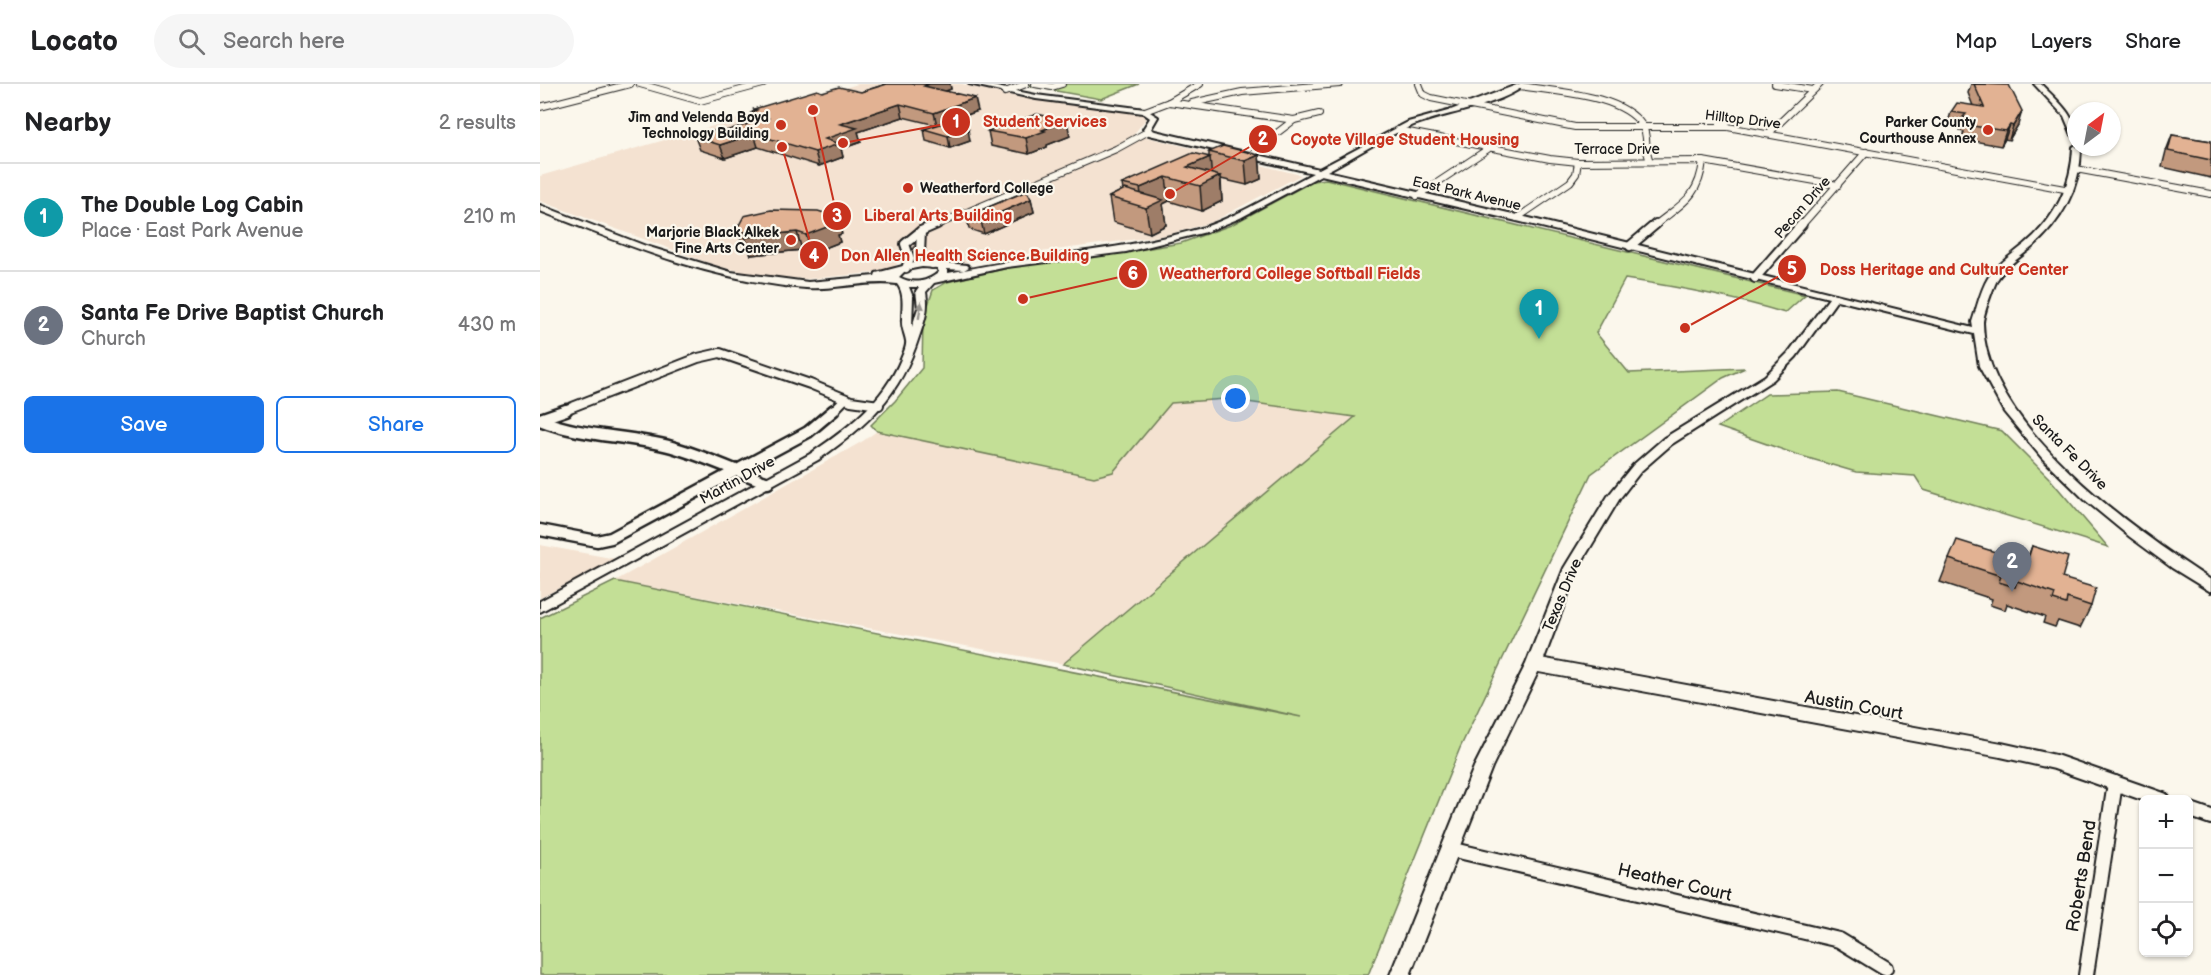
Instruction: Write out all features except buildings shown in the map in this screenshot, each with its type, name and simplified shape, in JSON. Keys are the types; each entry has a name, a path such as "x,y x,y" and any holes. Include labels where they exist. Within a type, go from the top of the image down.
{"street":[{"path":"540,106 630,84"},
{"path":"640,84 700,101 763,84"},
{"path":"912,342 906,332 909,293 894,277 910,259 904,243 921,231 1116,149 1147,132 1154,117 1145,111 1005,92 972,84"},
{"path":"1005,92 1026,84"},
{"path":"1035,84 1052,87 1062,84"},
{"path":"1145,111 1169,102 1200,84"},
{"path":"1186,104 1242,92 1305,85 1340,84"},
{"name":"Hilltop Drive","path":"1419,84 1423,94 1431,98 1575,127 1728,127 2070,190"},
{"path":"1775,84 1813,90"},
{"path":"1769,133 1820,84"},
{"path":"2037,84 2067,115"},
{"path":"785,282 854,279 934,264 952,267 970,266 1042,255 1138,245 1187,235 1222,223 1411,124 1451,113 1522,85 1611,104 1637,118 1646,134 1644,150 1650,161"},
{"path":"1169,102 1294,120 1319,114"},
{"path":"1250,158 1260,145 1294,120"},
{"name":"Terrace Drive","path":"1398,130 1488,149 1578,162 1703,161 1838,185"},
{"name":"East Park Avenue","path":"1147,132 1250,158 1517,218 1977,332"},
{"path":"1417,196 1488,149"},
{"name":"Pecan Drive","path":"1755,278 1866,152"},
{"name":"Santa Fe Drive","path":"2077,156 2076,169 2070,190 2058,212 2035,240 1993,280 1981,301 1977,332 1987,372 2009,412 2039,449 2069,480 2126,527 2211,587"},
{"path":"1630,246 1695,192 1701,178 1703,161"},
{"path":"1517,218 1570,182 1576,174 1578,162"},
{"path":"2076,169 2211,194"},
{"path":"540,208 643,248 715,272 808,285 879,279 919,284 1007,264 1126,249 1138,245"},
{"path":"921,231 920,254 941,266 944,272 934,280"},
{"name":"Martin Drive","path":"540,607 768,483 840,440 879,405 897,381 923,304 921,291 934,280"},
{"name":"Texas Drive","path":"1400,975 1483,767 1534,664 1571,568 1614,496 1638,468 1668,441 1769,378 1792,355 1834,298"},
{"path":"540,419 618,391 698,357 720,353 845,399 879,405"},
{"path":"540,530 597,541 611,538 808,432 845,399"},
{"path":"540,419 564,430 621,436 672,447 768,483"},
{"name":"Austin Court","path":"1534,664 2001,750 2055,762 2149,795"},
{"name":"Roberts Bend","path":"2086,975 2115,783"},
{"path":"2193,811 2211,817"},
{"name":"Heather Court","path":"1450,849 1839,940 1885,968"}],"shaded area":[{"name":"Weatherford College","path":"858,84 962,84 1018,97 1142,113 1146,116 1145,120 1134,134 1301,175 1212,222 1167,235 959,263 931,254 901,259 894,267 870,273 807,279 761,276 717,266 540,201 540,176"},
{"path":"1226,399 1355,417 1063,664 615,581 877,431 1094,477 1113,472 1171,403"},
{"path":"540,545 616,559 540,598"}],"green space":[{"path":"1033,84 1139,84 1101,99 1028,86"},
{"path":"1326,179 1805,295 1785,313 1706,293 1625,279 1596,333 1629,373 1745,368 1723,378 1591,474 1460,748 1368,975 540,975 540,618 615,581 1301,717 1063,664 1355,417 1226,399 1171,403 1113,472 1094,477 877,431 871,425 895,401 922,368 923,320 933,290 947,282 1030,263 1095,257 1181,243 1231,225 1313,181"},
{"path":"1838,392 2002,431 2050,479 2108,547 1924,490 1915,476 1856,472 1798,455 1718,427 1767,394"}],"place":[{"name":"Liberal Arts Building","path":"813,110"},
{"name":"Jim and Velenda Boyd Technology Building","path":"781,125"},
{"name":"Parker County Courthouse Annex","path":"1988,130"},
{"name":"Student Services","path":"843,143"},
{"name":"Don Allen Health Science Building","path":"782,147"},
{"name":"Weatherford College","path":"908,188"},
{"name":"Coyote Village Student Housing","path":"1170,194"},
{"name":"Marjorie Black Alkek Fine Arts Center","path":"791,240"},
{"name":"Weatherford College Softball Fields","path":"1023,299"},
{"name":"Doss Heritage and Culture Center","path":"1685,328"},
{"name":"The Double Log Cabin","path":"1539,339"},
{"name":"Santa Fe Drive Baptist Church","path":"2012,592"}]}
